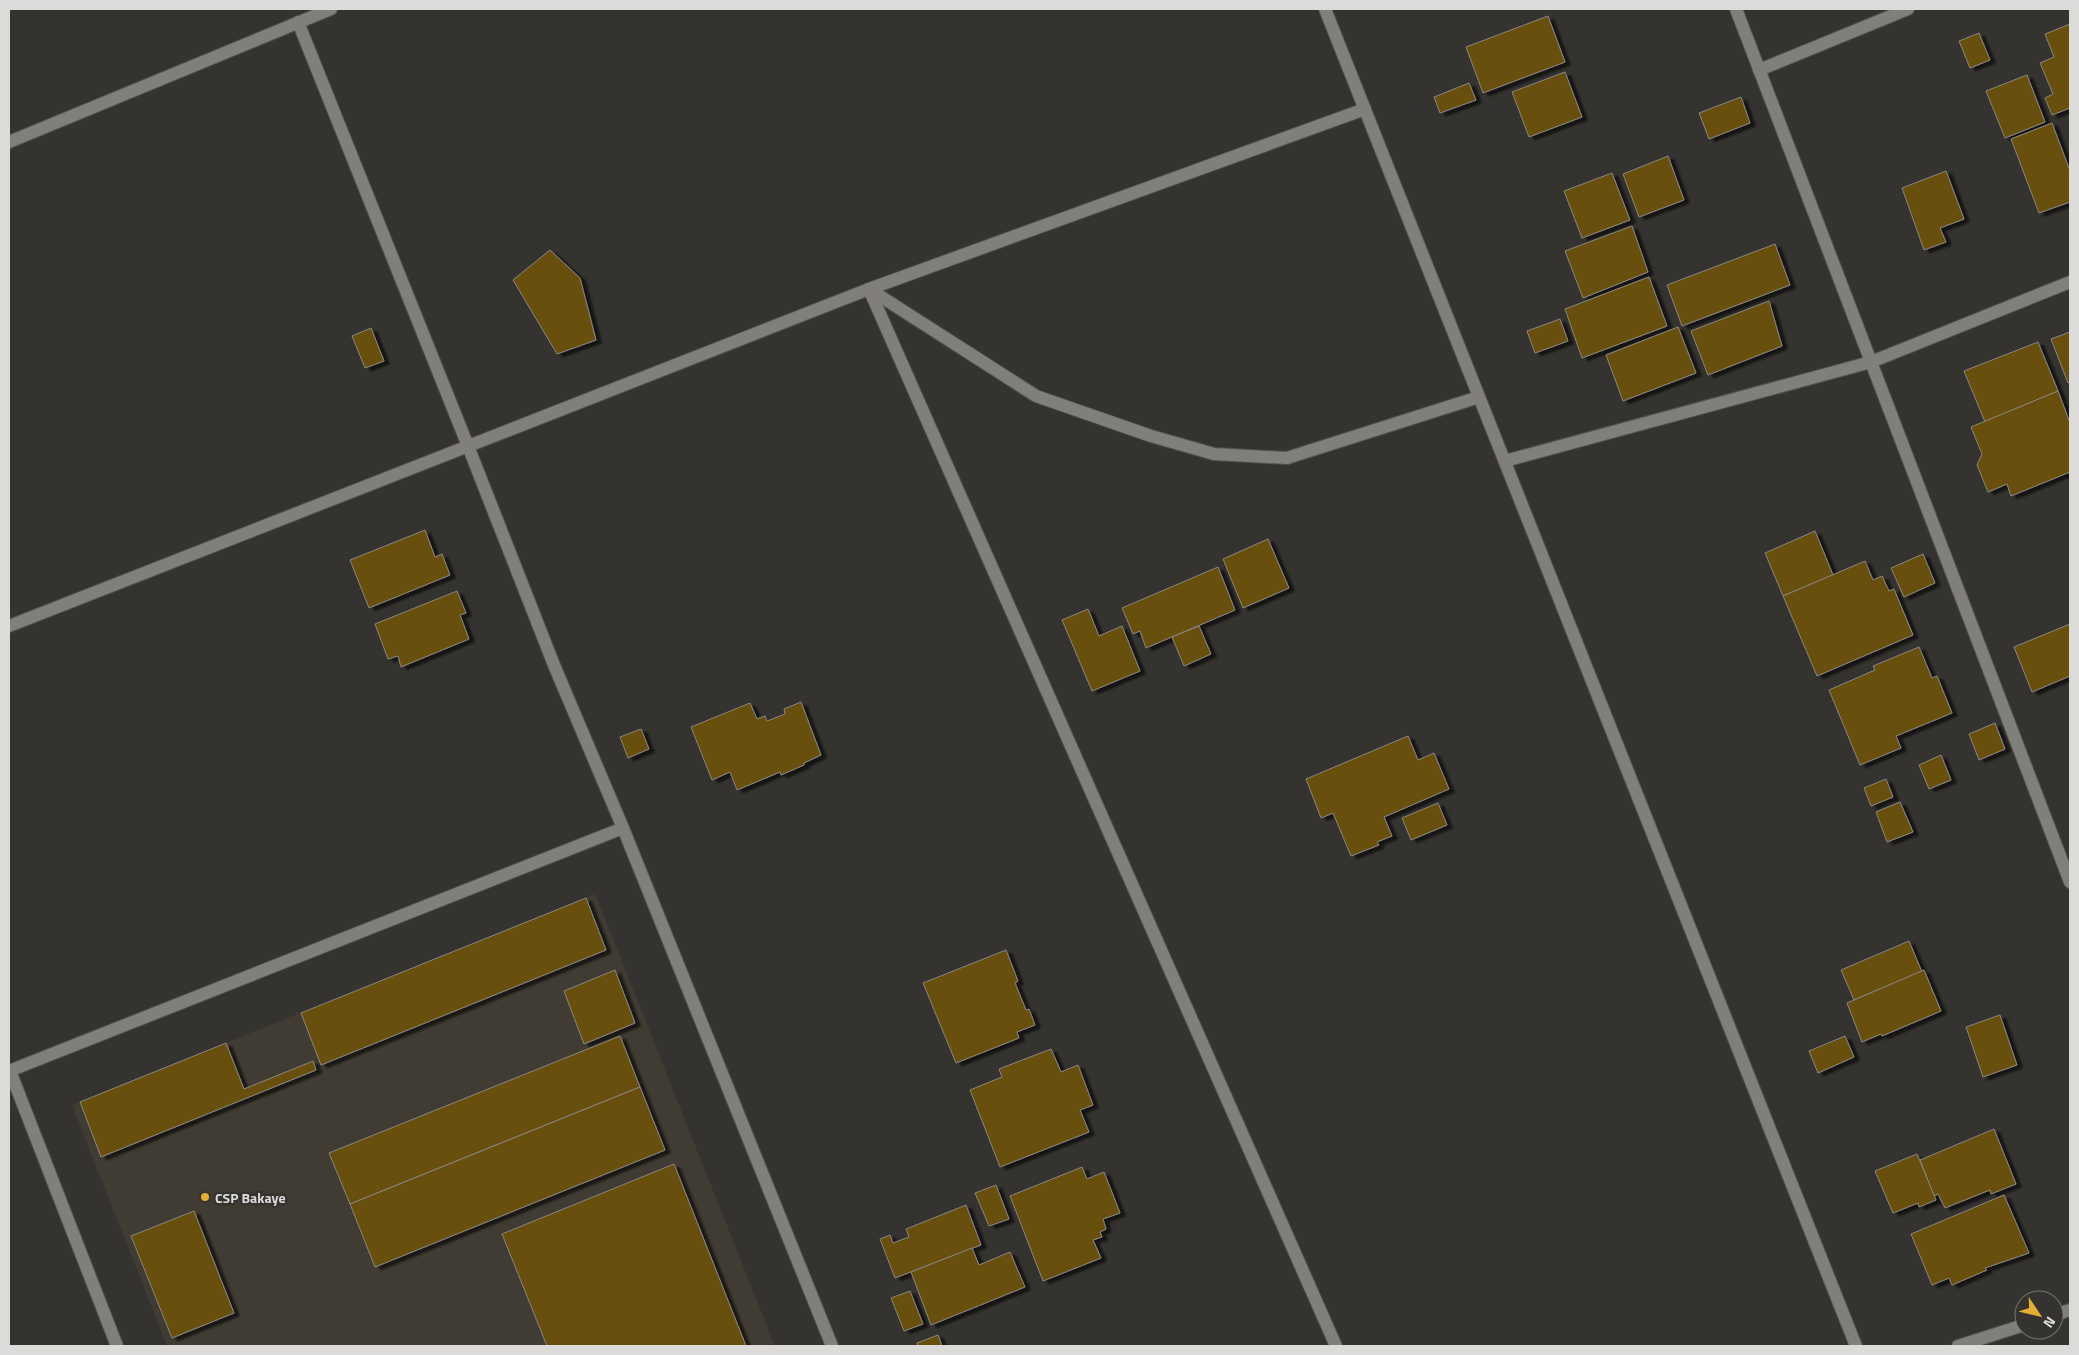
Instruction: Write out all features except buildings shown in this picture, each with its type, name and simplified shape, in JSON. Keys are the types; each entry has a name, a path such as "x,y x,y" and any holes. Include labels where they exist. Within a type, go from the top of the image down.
{"street":[{"path":"9,142 331,9"},
{"path":"1325,9 1856,1346"},
{"path":"1736,9 2070,882"},
{"path":"1759,70 1908,9"},
{"path":"298,22 554,665 623,828 832,1346"},
{"path":"9,626 869,289 1365,109"},
{"path":"1505,461 1871,362 2070,282"},
{"path":"869,289 1036,396 1151,436 1214,454 1287,458 1479,397"},
{"path":"869,289 1336,1346"},
{"path":"117,1346 9,1071 623,828"},
{"path":"1958,1346 2014,1328"}],"shaded area":[{"path":"595,894 775,1346 167,1346 72,1105"}],"place":[{"name":"CSP Bakaye","path":"205,1197"}]}
